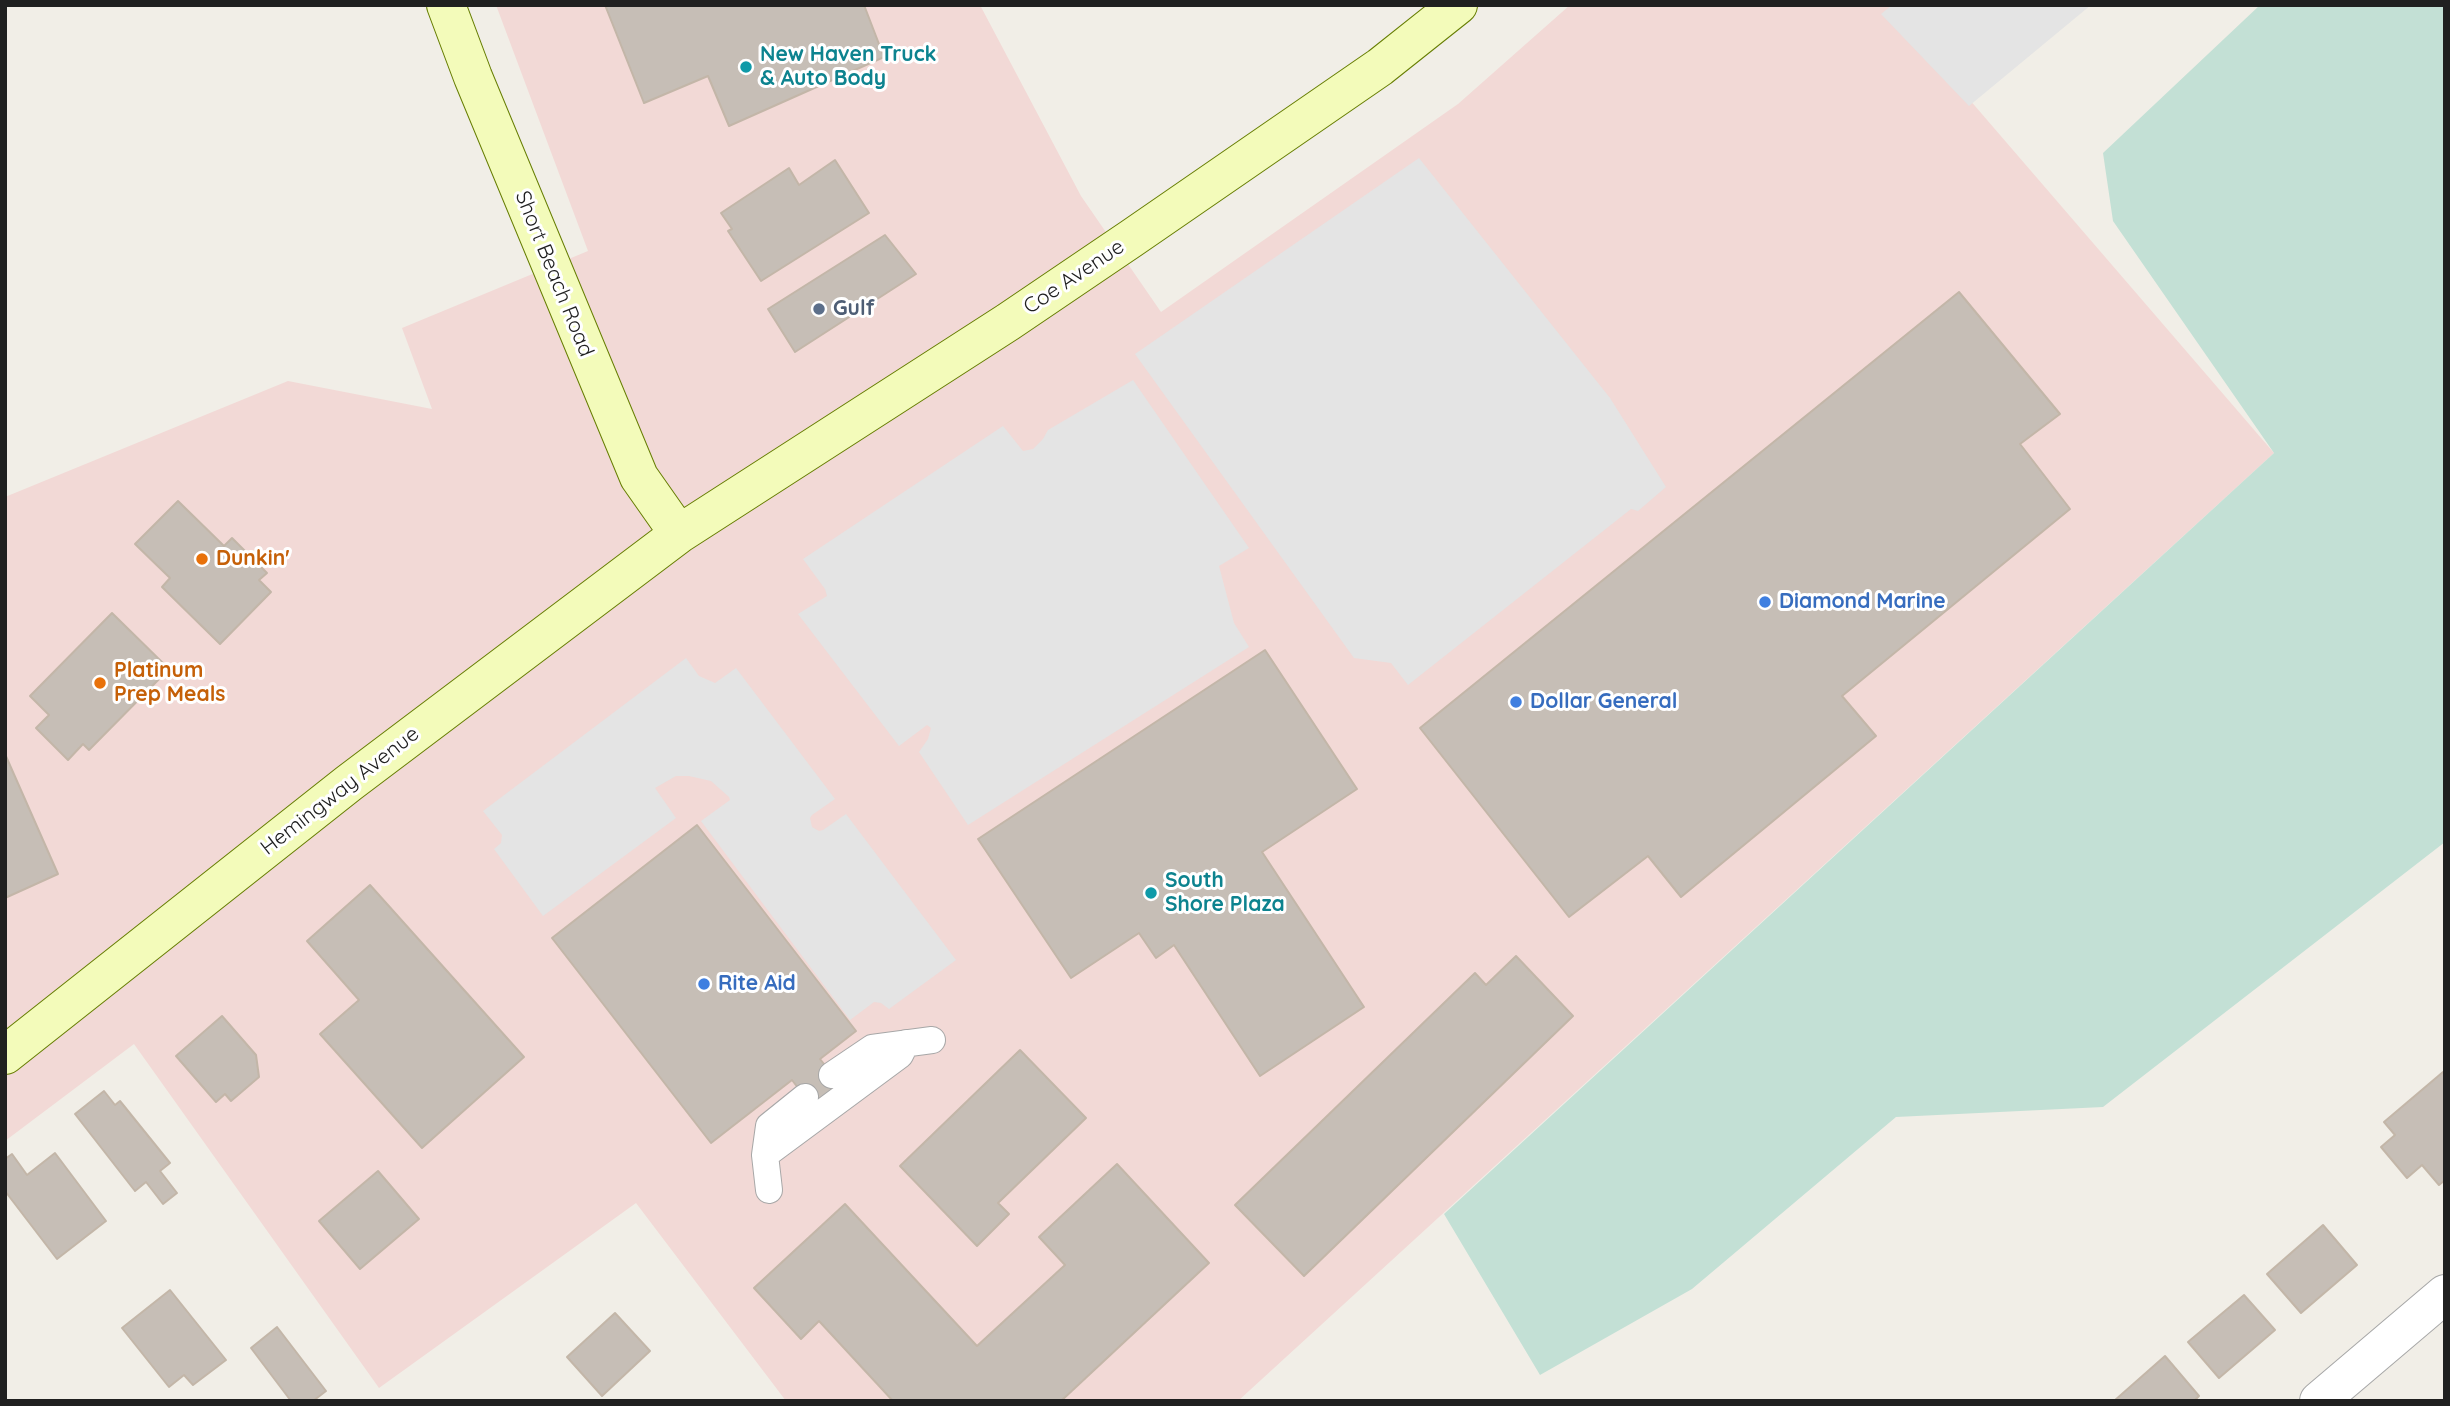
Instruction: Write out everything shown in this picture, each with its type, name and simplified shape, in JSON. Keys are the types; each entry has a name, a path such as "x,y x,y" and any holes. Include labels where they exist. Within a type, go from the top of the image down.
{"main road":[{"name":"Short Beach Road","path":"446,5 478,90 639,477 679,534"},
{"name":"Coe Avenue","path":"679,534 1008,323 1380,67 1458,5"},
{"name":"Hemingway Avenue","path":"5,1055 349,783 679,534"}],"street":[{"path":"2319,1401 2445,1294"}],"lane":[{"path":"765,1155 919,1042 873,1048 832,1075"},
{"path":"769,1190 765,1155 769,1126 805,1097"}],"shaded area":[{"path":"496,5 980,5 1081,196 1161,312 1458,104 1570,5 1888,5 2274,453 1238,1401 786,1401 636,1203 379,1388 134,1044 5,1141 5,497 288,381 432,409 402,328 588,251"},
{"path":"1892,5 2091,5 1969,106 1881,14"},
{"path":"1419,158 1610,398 1666,487 1638,511 1631,509 1408,685 1391,663 1354,658 1135,354"},
{"path":"1133,380 1249,548 1219,566 1234,623 1249,647 968,825 919,752 928,739 931,728 927,725 899,746 798,614 827,596 825,589 803,559 1003,426 1023,451 1033,449 1048,430"},
{"path":"686,658 699,676 715,683 736,668 835,799 812,815 812,827 823,830 846,814 956,960 889,1009 874,1002 850,1020 701,821 730,800 711,781 676,776 655,788 676,818 543,916 494,849 501,843 502,835 483,811"}],"green space":[{"path":"2260,5 2445,5 2445,842 2103,1107 1896,1117 1692,1289 1540,1375 1444,1214 2274,453 2113,221 2103,153"}],"building":[{"name":"New Haven Truck & Auto Body","path":"605,5 864,5 884,57 729,126 708,76 644,103"},
{"path":"835,160 869,213 761,281 728,231 732,229 721,213 789,168 799,185"},
{"path":"885,235 916,274 795,352 768,309"},
{"name":"Diamond Marine","path":"1959,292 2060,414 2020,444 2070,509 1842,696 1876,736 1681,897 1648,856 1569,917 1420,728"},
{"name":"Dunkin'","path":"178,501 224,546 232,538 267,573 259,580 271,592 220,644 162,587 170,578 135,544"},
{"name":"Platinum Prep Meals","path":"112,613 169,669 89,750 83,744 68,760 36,728 49,715 30,696"},
{"name":"South Shore Plaza","path":"1265,650 1357,789 1262,852 1364,1007 1260,1076 1174,945 1156,958 1139,933 1071,978 978,839"},
{"path":"5,754 58,874 5,898"},
{"name":"Rite Aid","path":"697,825 856,1031 820,1059 843,1088 815,1110 792,1080 711,1143 552,938"},
{"path":"370,885 524,1057 422,1148 320,1034 359,1000 307,941"},
{"path":"1516,956 1573,1016 1304,1276 1235,1205 1475,973 1486,985"},
{"path":"222,1016 256,1055 259,1077 231,1101 225,1094 216,1102 176,1056"},
{"path":"1020,1050 1086,1118 998,1203 1009,1214 977,1246 900,1166"},
{"path":"2443,1072 2445,1180 2439,1185 2422,1165 2407,1178 2381,1147 2395,1135 2384,1122"},
{"path":"104,1091 115,1105 120,1101 170,1163 160,1171 177,1193 163,1204 146,1182 135,1191 75,1114"},
{"path":"55,1153 106,1221 57,1259 5,1191 5,1159 12,1154 27,1175"},
{"path":"1117,1164 1209,1263 1061,1401 893,1401 819,1321 801,1339 754,1288 845,1204 977,1346 1065,1265 1039,1237"},
{"path":"378,1171 419,1219 360,1269 319,1221"},
{"path":"2323,1225 2357,1265 2301,1313 2267,1274"},
{"path":"170,1290 226,1360 193,1385 184,1375 169,1387 122,1328"},
{"path":"2244,1295 2275,1330 2219,1378 2188,1342"},
{"path":"615,1313 650,1351 602,1396 567,1357"},
{"path":"277,1327 326,1391 313,1401 291,1401 251,1348"},
{"path":"2165,1356 2199,1396 2194,1401 2114,1401"}],"place":[{"name":"New Haven Truck & Auto Body","path":"746,67"},
{"name":"Gulf","path":"819,309"},
{"name":"Dunkin'","path":"202,559"},
{"name":"Diamond Marine","path":"1765,602"},
{"name":"Platinum Prep Meals","path":"100,683"},
{"name":"Dollar General","path":"1516,702"},
{"name":"South Shore Plaza","path":"1151,893"},
{"name":"Rite Aid","path":"704,984"}]}
